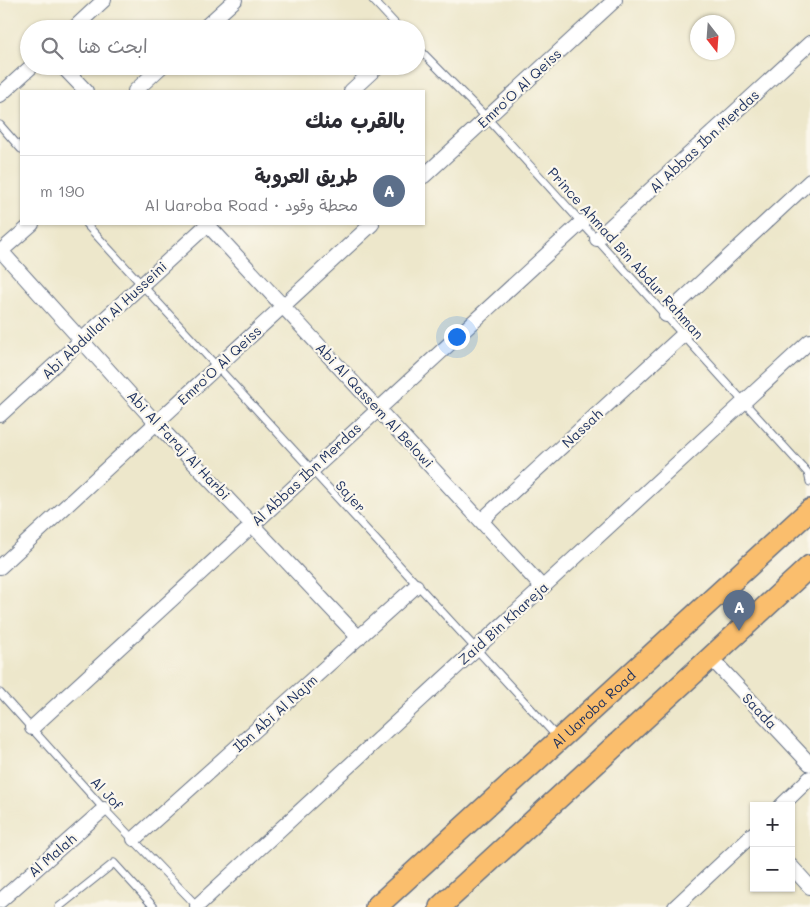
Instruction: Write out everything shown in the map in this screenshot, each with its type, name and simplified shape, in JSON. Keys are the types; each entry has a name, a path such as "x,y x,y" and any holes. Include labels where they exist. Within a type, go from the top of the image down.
{"main road":[{"name":"Al Uaroba Road","path":"376,907 810,510"},
{"path":"440,907 810,566"}],"street":[{"path":"83,20 104,0"},
{"path":"213,20 235,0"},
{"name":"Emro'O Al Qeiss","path":"425,175 615,0"},
{"name":"Al Abbas Ibn Merdas","path":"597,239 810,43"},
{"path":"0,95 22,75"},
{"path":"71,75 85,90"},
{"path":"136,90 152,75"},
{"path":"352,90 368,75"},
{"path":"666,315 810,182"},
{"name":"Al Abbas Ibn Merdas","path":"32,728 377,408 582,222"},
{"path":"1,251 31,225"},
{"name":"Abi Abdullah Al Husseini","path":"0,415 206,225"},
{"name":"Abi Al Qassem Al Belowi","path":"208,225 542,586"},
{"name":"Emro'O Al Qeiss","path":"0,567 371,225"},
{"name":"Abi Al Faraj Al Harbi","path":"1,251 156,423 359,638"},
{"name":"Nassah","path":"482,520 683,335"},
{"name":"Zaid Bin Khareja","path":"197,906 810,341"},
{"name":"Ibn Abi Al Najm","path":"134,839 416,586"},
{"name":"Saada","path":"710,658 810,764"},
{"path":"786,802 810,778"},
{"name":"Al Malah","path":"0,901 104,809"},
{"path":"675,907 750,837"},
{"path":"795,870 810,887"}],"lane":[{"path":"373,0 392,20"},
{"name":"Prince Ahmad Bin Abdur Rahman","path":"425,55 487,118 745,402 808,473 810,482"},
{"path":"0,125 20,148"},
{"name":"Sajer","path":"87,225 141,286 219,366 416,586 559,739"},
{"name":"Al Jof","path":"0,693 104,809 197,906"},
{"path":"59,907 114,863 154,907"}],"place":[{"name":"طريق العروبة","path":"739,631"}]}
